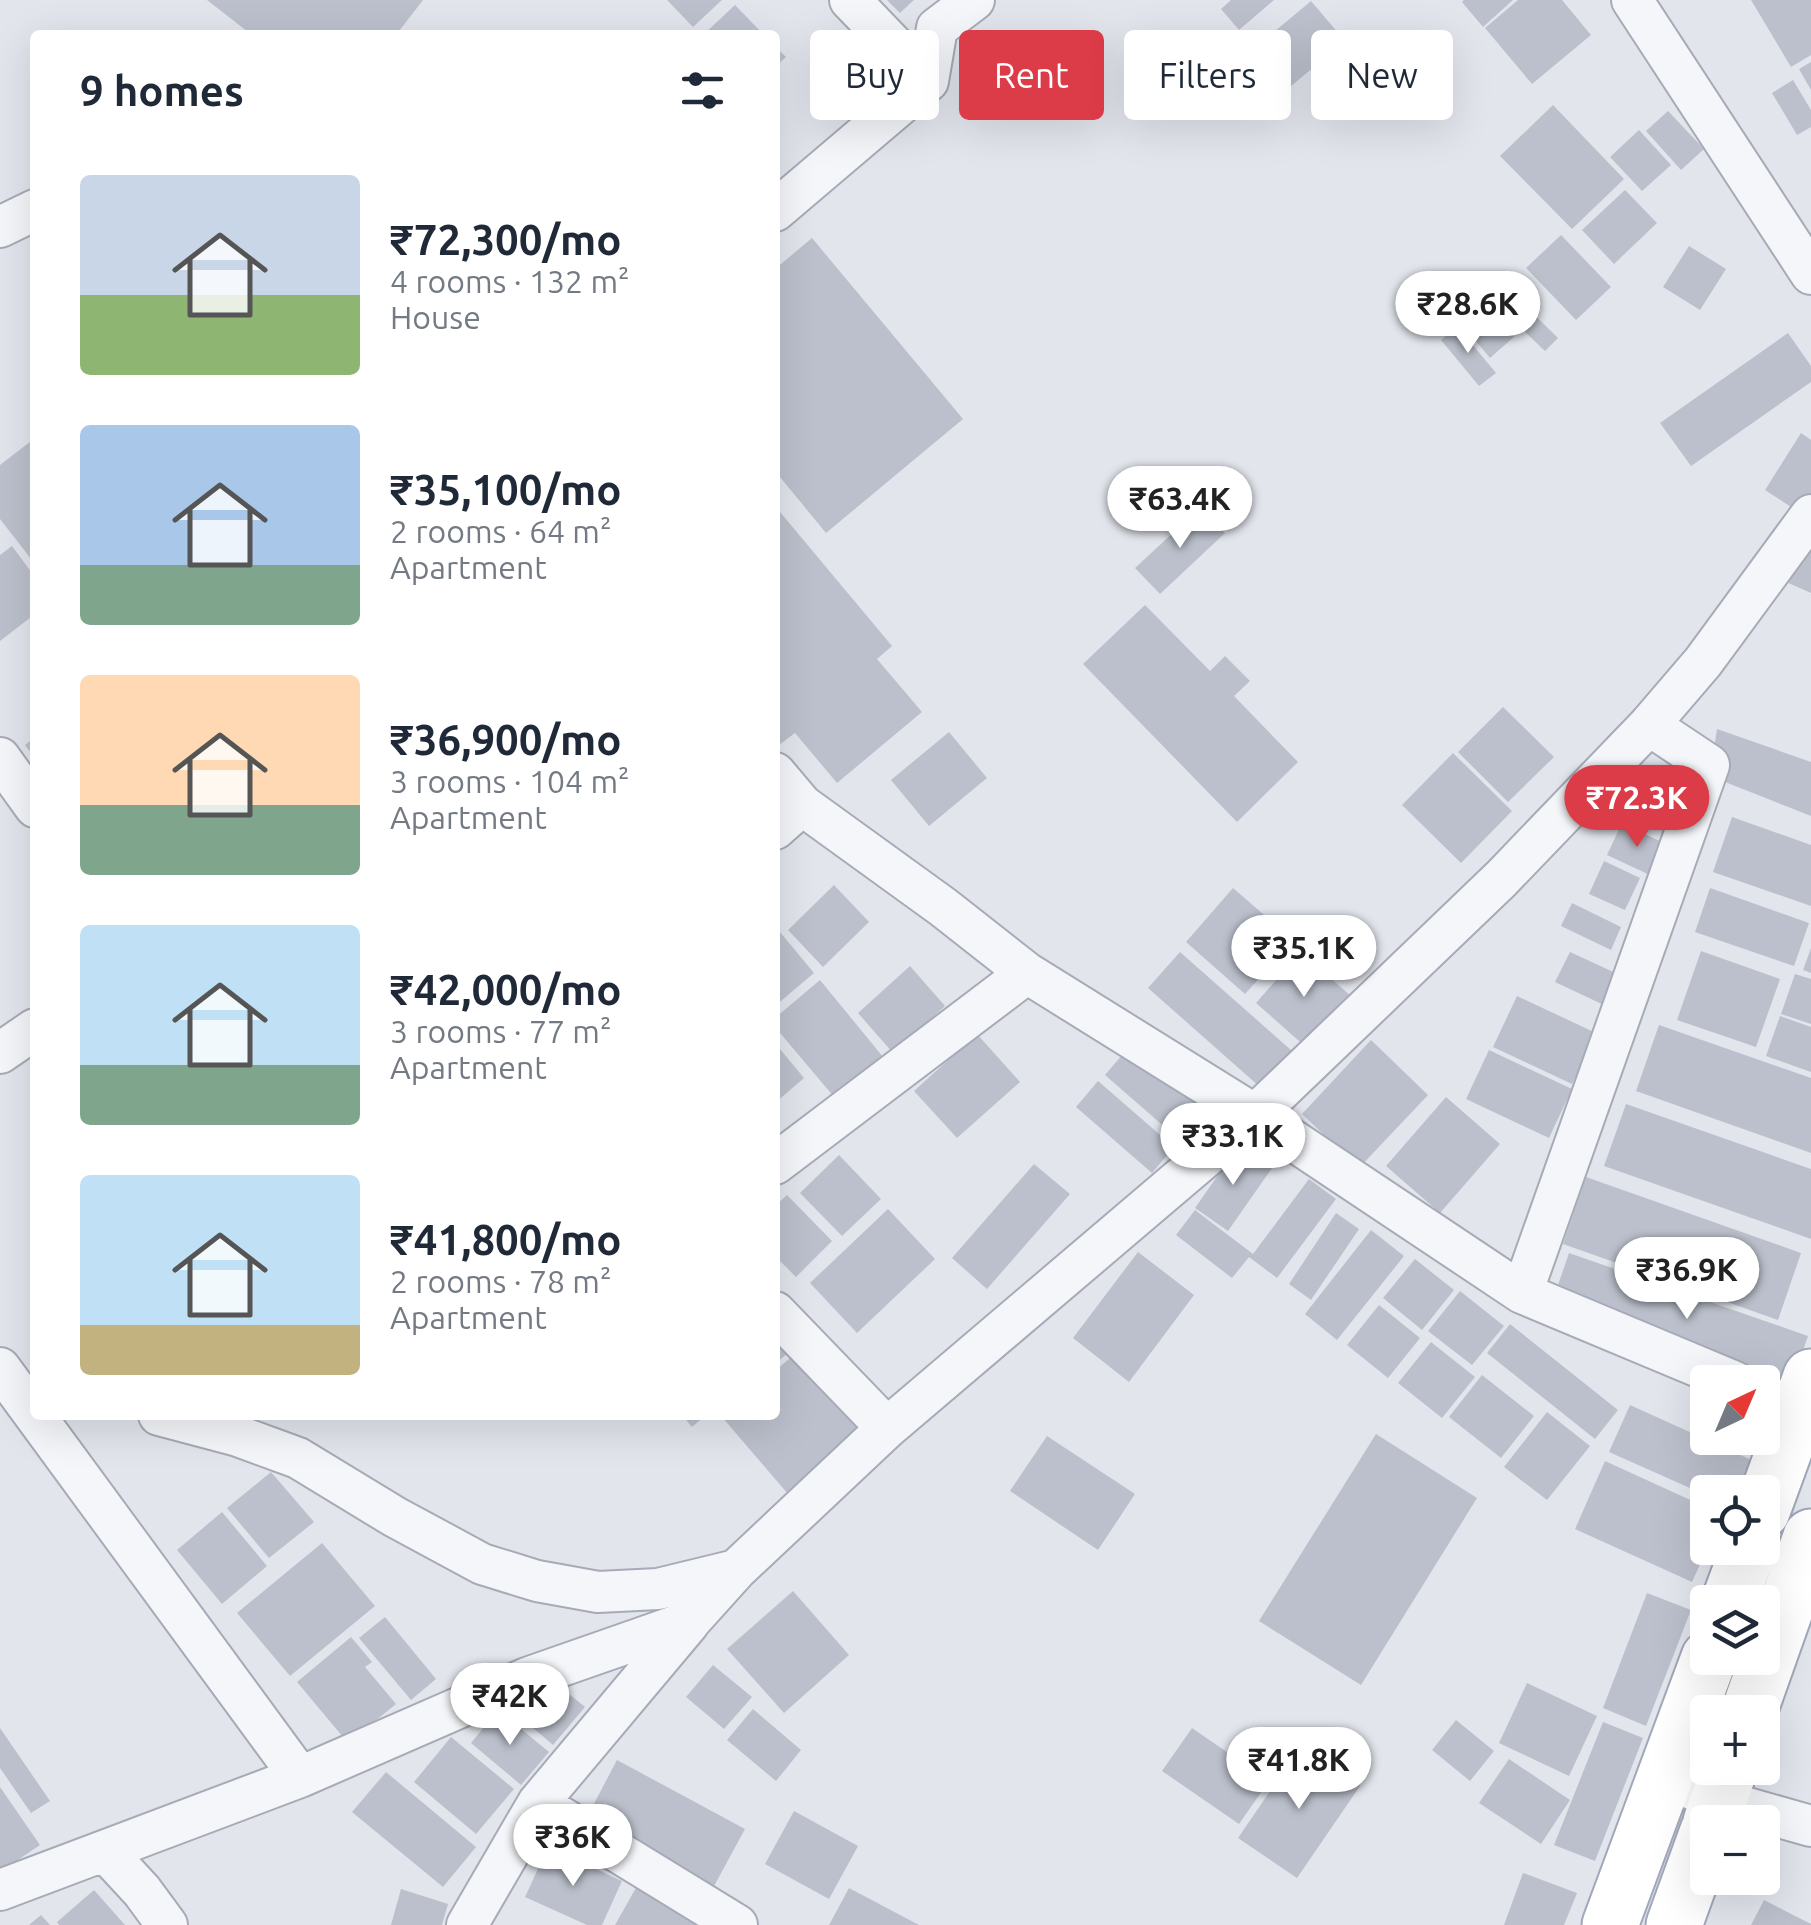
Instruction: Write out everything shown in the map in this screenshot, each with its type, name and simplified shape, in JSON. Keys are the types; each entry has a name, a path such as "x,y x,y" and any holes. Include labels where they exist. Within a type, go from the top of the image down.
{"main road":[{"path":"1771,1475 1791,1394"},
{"path":"1755,1695 1811,1537"},
{"path":"1610,1925 1702,1675"},
{"path":"1674,1925 1690,1880"}],"street":[{"path":"850,0 879,30"},
{"path":"936,30 974,0"},
{"path":"1632,0 1811,274"},
{"path":"780,207 882,120"},
{"path":"0,226 30,212"},
{"path":"467,1925 538,1803 736,1570 886,1428 1255,1115 1501,879 1649,726 1703,662 1811,515"},
{"path":"1522,1293 1708,764 1649,726"},
{"path":"0,758 30,799"},
{"path":"780,790 788,817 943,906 1027,973 1255,1115 1522,1293 1694,1365"},
{"path":"780,1160 1027,973"},
{"path":"0,1053 30,1032"},
{"path":"780,1317 886,1428"},
{"path":"0,1365 30,1373"},
{"path":"0,1365 30,1406"},
{"path":"40,1420 300,1777"},
{"path":"178,1420 298,1458 482,1564 537,1581 598,1592 658,1589 736,1570"},
{"path":"0,1890 300,1777 527,1678 690,1621"},
{"path":"1664,1778 1717,1805"},
{"path":"538,1803 738,1925"},
{"path":"1780,1819 1811,1826"},
{"path":"105,1851 167,1925"}],"building":[{"path":"207,0 423,0 400,30 246,30"},
{"path":"667,0 722,0 693,27"},
{"path":"887,0 914,0 900,13"},
{"path":"1231,0 1274,0 1239,30 1221,9"},
{"path":"1464,0 1513,0 1483,27"},
{"path":"1518,0 1562,0 1591,35 1532,84 1485,28"},
{"path":"1751,0 1811,0 1811,55 1791,67"},
{"path":"1311,1 1336,30 1311,30 1311,69 1291,86 1291,30 1276,30"},
{"path":"735,5 759,30 708,30"},
{"path":"1811,62 1811,90 1799,69"},
{"path":"1793,80 1811,110 1811,127 1797,135 1772,93"},
{"path":"1553,105 1624,179 1572,229 1500,156"},
{"path":"1668,111 1704,149 1681,170 1646,131"},
{"path":"1639,130 1671,165 1642,191 1610,157"},
{"path":"1625,190 1657,223 1614,264 1582,230"},
{"path":"1561,235 1611,287 1576,320 1526,268"},
{"path":"812,238 963,419 826,533 780,477 780,265"},
{"path":"1689,246 1726,269 1700,310 1663,287"},
{"path":"1510,291 1558,338 1545,351 1497,305"},
{"path":"1485,301 1515,336 1490,358 1460,322"},
{"path":"1457,326 1496,373 1479,386 1441,340"},
{"path":"1788,333 1811,366 1811,382 1691,466 1660,423"},
{"path":"1801,433 1811,440 1811,500 1802,514 1765,490"},
{"path":"30,442 30,558 0,519 0,465"},
{"path":"1201,507 1225,533 1160,594 1135,568"},
{"path":"780,512 892,646 877,659 922,712 837,783 795,733 780,744"},
{"path":"1811,541 1811,593 1784,581"},
{"path":"12,546 30,570 30,618 0,641 0,555"},
{"path":"1145,605 1210,671 1225,656 1250,681 1234,696 1298,762 1237,822 1083,664"},
{"path":"1503,707 1554,757 1508,802 1458,752"},
{"path":"1717,729 1811,762 1811,816 1710,776"},
{"path":"949,732 987,778 929,826 891,780"},
{"path":"1453,753 1512,811 1461,863 1402,805"},
{"path":"1632,765 1674,784 1658,818 1616,799"},
{"path":"1732,817 1811,845 1811,906 1713,872"},
{"path":"1622,823 1668,845 1652,876 1607,855"},
{"path":"1604,861 1640,878 1625,910 1589,894"},
{"path":"834,885 869,922 823,967 788,930"},
{"path":"1233,888 1293,940 1245,994 1186,942"},
{"path":"1710,888 1809,923 1794,966 1695,932"},
{"path":"1572,903 1621,927 1611,950 1561,926"},
{"path":"780,932 814,973 780,1002"},
{"path":"1811,948 1811,973 1803,970"},
{"path":"1701,951 1780,979 1756,1047 1677,1020"},
{"path":"1180,952 1292,1051 1260,1087 1148,988"},
{"path":"1301,952 1352,997 1307,1048 1256,1003"},
{"path":"1570,952 1620,975 1606,1006 1555,982"},
{"path":"910,966 945,1006 893,1053 858,1013"},
{"path":"1795,974 1811,979 1811,1024 1781,1014"},
{"path":"820,980 888,1063 840,1104 780,1033 780,1014"},
{"path":"1517,996 1596,1033 1572,1084 1493,1047"},
{"path":"1780,1016 1811,1027 1811,1072 1766,1056"},
{"path":"1659,1025 1811,1078 1811,1153 1636,1091"},
{"path":"977,1034 1020,1082 957,1138 914,1091"},
{"path":"1371,1040 1428,1095 1359,1168 1302,1114"},
{"path":"1130,1046 1208,1114 1183,1143 1105,1075"},
{"path":"780,1049 804,1078 780,1099"},
{"path":"1489,1050 1572,1089 1549,1138 1466,1099"},
{"path":"1098,1081 1174,1147 1152,1173 1076,1107"},
{"path":"1446,1097 1500,1144 1440,1213 1386,1166"},
{"path":"1626,1104 1811,1169 1811,1239 1604,1166"},
{"path":"1239,1145 1272,1168 1228,1231 1195,1208"},
{"path":"839,1155 881,1199 842,1236 800,1193"},
{"path":"1034,1164 1070,1194 987,1289 952,1258"},
{"path":"1586,1177 1801,1253 1778,1320 1563,1244"},
{"path":"1309,1179 1336,1199 1277,1278 1249,1257 1232,1278 1176,1235 1195,1210 1253,1254"},
{"path":"787,1195 832,1241 796,1277 780,1261 780,1201"},
{"path":"888,1209 935,1259 857,1333 810,1283"},
{"path":"1336,1213 1359,1229 1311,1300 1289,1284"},
{"path":"1371,1230 1404,1256 1337,1340 1305,1314"},
{"path":"1138,1252 1194,1295 1129,1382 1073,1338"},
{"path":"1569,1253 1808,1336 1788,1394 1780,1391 1780,1365 1720,1365 1555,1294"},
{"path":"1415,1259 1454,1290 1422,1330 1383,1298"},
{"path":"1460,1291 1504,1326 1472,1365 1428,1331"},
{"path":"1379,1305 1420,1338 1388,1378 1347,1345"},
{"path":"1510,1324 1618,1410 1595,1439 1487,1353"},
{"path":"780,1330 795,1347 780,1360"},
{"path":"1431,1342 1475,1377 1442,1418 1398,1383"},
{"path":"797,1352 869,1436 794,1501 725,1420 780,1420 780,1367"},
{"path":"1482,1375 1534,1416 1501,1458 1449,1417"},
{"path":"1630,1405 1690,1432 1690,1455 1741,1455 1756,1462 1750,1475 1690,1475 1690,1488 1609,1452"},
{"path":"1547,1412 1590,1446 1547,1500 1504,1467"},
{"path":"1376,1434 1477,1498 1361,1685 1259,1621"},
{"path":"1047,1436 1135,1494 1098,1550 1010,1491"},
{"path":"1605,1461 1690,1500 1690,1565 1700,1565 1692,1582 1575,1529"},
{"path":"271,1472 314,1522 269,1558 227,1508"},
{"path":"222,1512 267,1566 222,1604 177,1550"},
{"path":"322,1543 375,1606 290,1676 237,1613"},
{"path":"793,1591 849,1655 784,1713 727,1649"},
{"path":"1647,1593 1690,1610 1646,1726 1603,1708"},
{"path":"385,1617 436,1679 411,1700 359,1638"},
{"path":"351,1637 372,1662 365,1667 396,1704 348,1743 297,1682"},
{"path":"713,1665 752,1697 724,1729 686,1697"},
{"path":"1527,1683 1597,1716 1569,1776 1499,1743"},
{"path":"557,1684 585,1707 553,1745 526,1722"},
{"path":"753,1709 801,1750 776,1781 727,1740"},
{"path":"498,1710 549,1752 521,1785 471,1743"},
{"path":"1456,1720 1494,1751 1470,1781 1432,1750"},
{"path":"1603,1722 1643,1738 1595,1861 1554,1845"},
{"path":"0,1728 50,1801 31,1813 0,1768"},
{"path":"1192,1728 1269,1781 1239,1824 1162,1771"},
{"path":"451,1737 514,1789 476,1834 414,1782"},
{"path":"1301,1746 1360,1786 1297,1878 1238,1838"},
{"path":"1509,1759 1570,1800 1541,1844 1479,1803"},
{"path":"617,1760 745,1829 713,1888 586,1819"},
{"path":"386,1772 476,1847 443,1887 352,1812"},
{"path":"0,1787 40,1845 0,1872"},
{"path":"794,1811 858,1846 829,1899 765,1864"},
{"path":"548,1847 622,1881 602,1925 587,1925 525,1897"},
{"path":"1523,1873 1577,1893 1564,1925 1504,1925"},
{"path":"637,1886 704,1925 615,1925"},
{"path":"849,1888 919,1925 829,1925"},
{"path":"401,1889 448,1904 442,1925 391,1925"},
{"path":"94,1890 125,1925 59,1925 57,1922"},
{"path":"1764,1900 1811,1924 1811,1925 1751,1925"},
{"path":"41,1915 50,1925 29,1925"}]}
